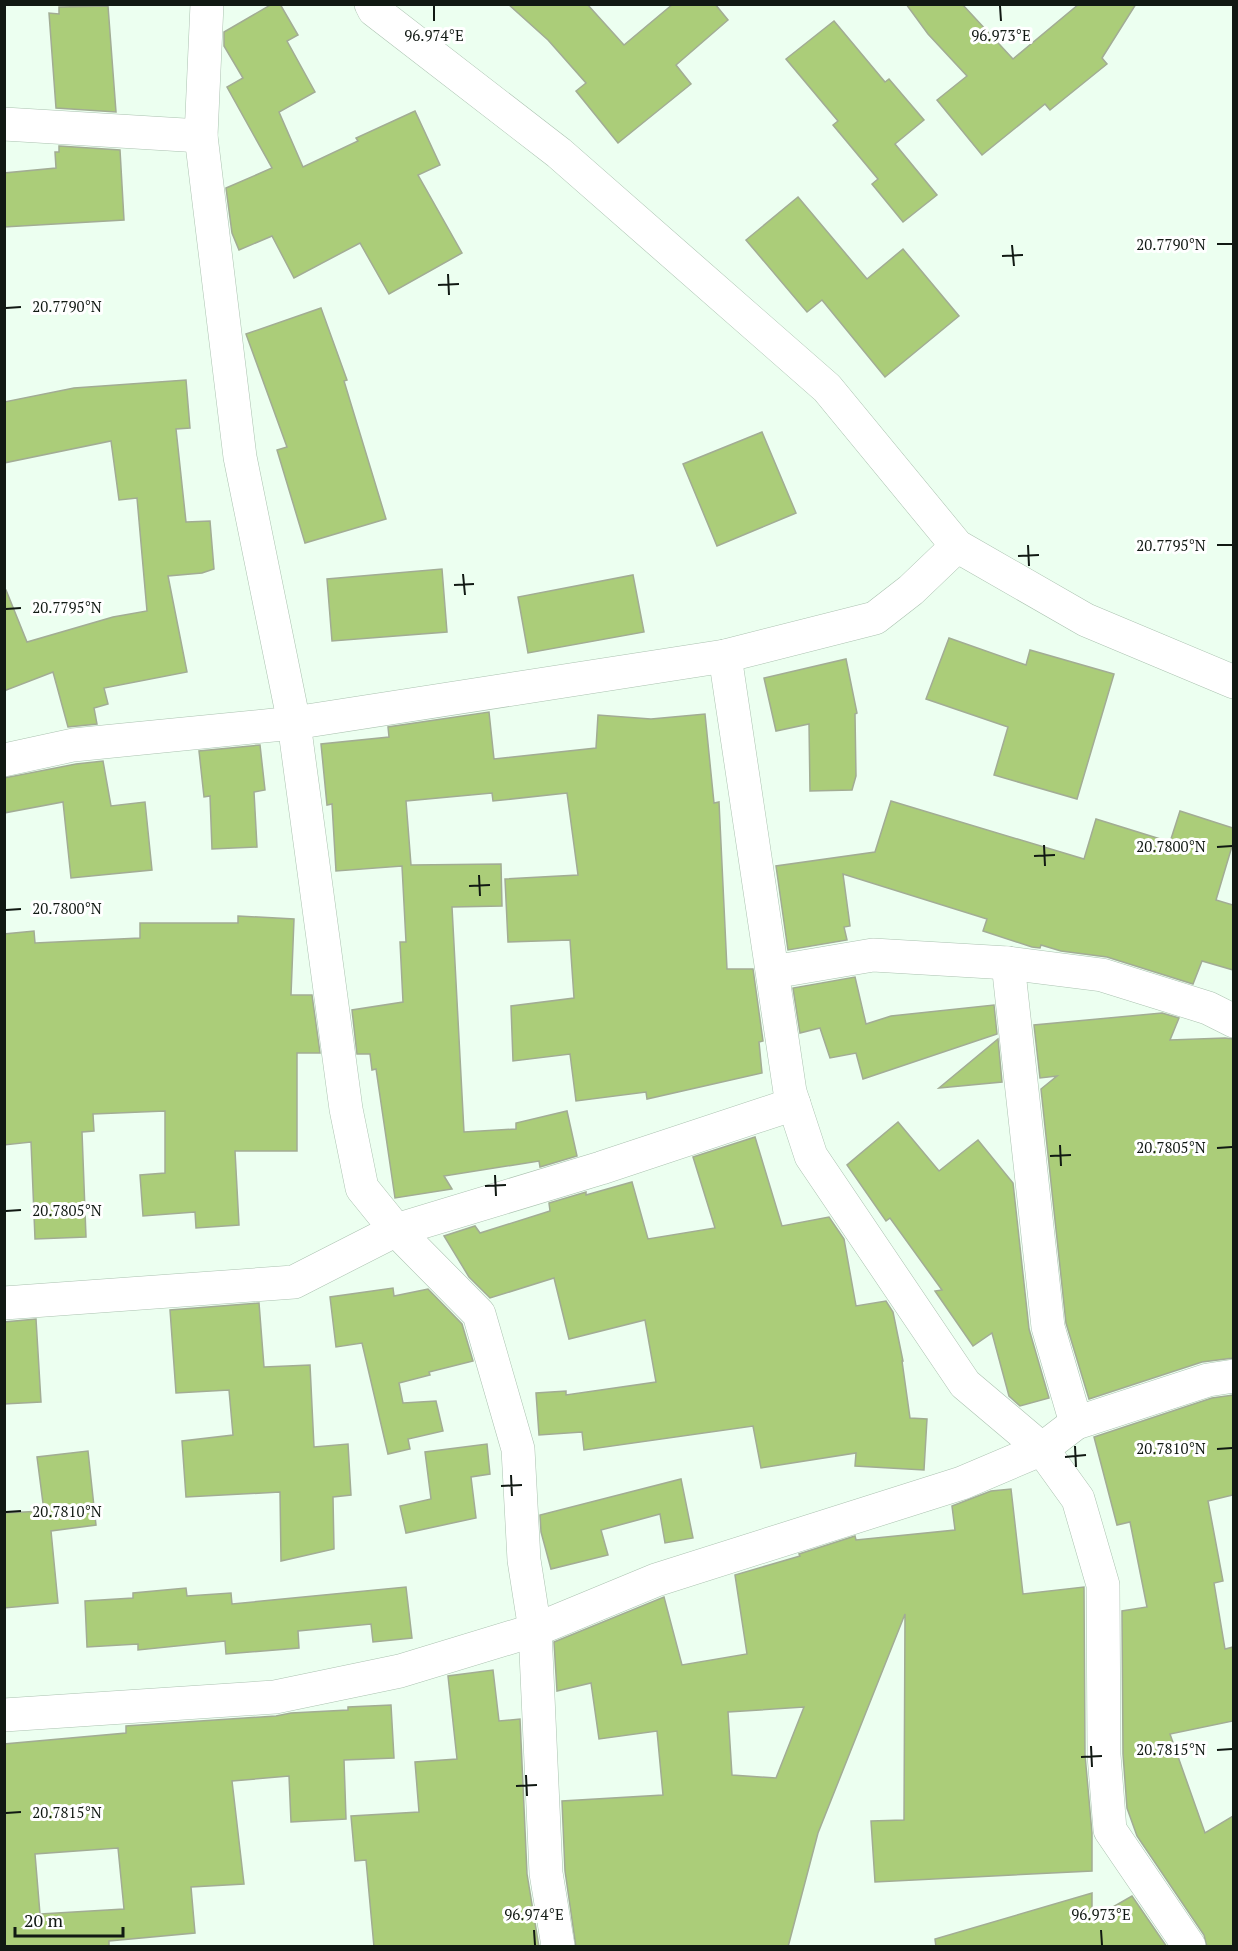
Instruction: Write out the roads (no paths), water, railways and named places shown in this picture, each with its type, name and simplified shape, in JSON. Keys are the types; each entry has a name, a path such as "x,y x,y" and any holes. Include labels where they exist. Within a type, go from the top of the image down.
{"street":[{"path":"207,4 201,136 240,457 294,723 351,1131 363,1188 396,1230 479,1314 518,1449 524,1560 535,1630 546,1873 558,1947"},
{"path":"371,4 374,10 559,153 827,388 957,546 1086,620 1233,682"},
{"path":"4,124 201,136"},
{"path":"4,760 73,745 294,723 725,656 874,618 911,590 957,546"},
{"path":"725,656 790,1092 811,1156 964,1384 1042,1449 1078,1499 1103,1585 1104,1755 1110,1830 1189,1947"},
{"path":"772,972 873,955 1008,963 1102,975 1208,1008 1233,1021"},
{"path":"1008,963 1048,1328 1076,1423"},
{"path":"4,1303 294,1282 396,1230 601,1168 794,1104"},
{"path":"4,1714 275,1697 400,1671 535,1630 656,1580 962,1483 1042,1449 1076,1423 1208,1380 1233,1377"}]}
